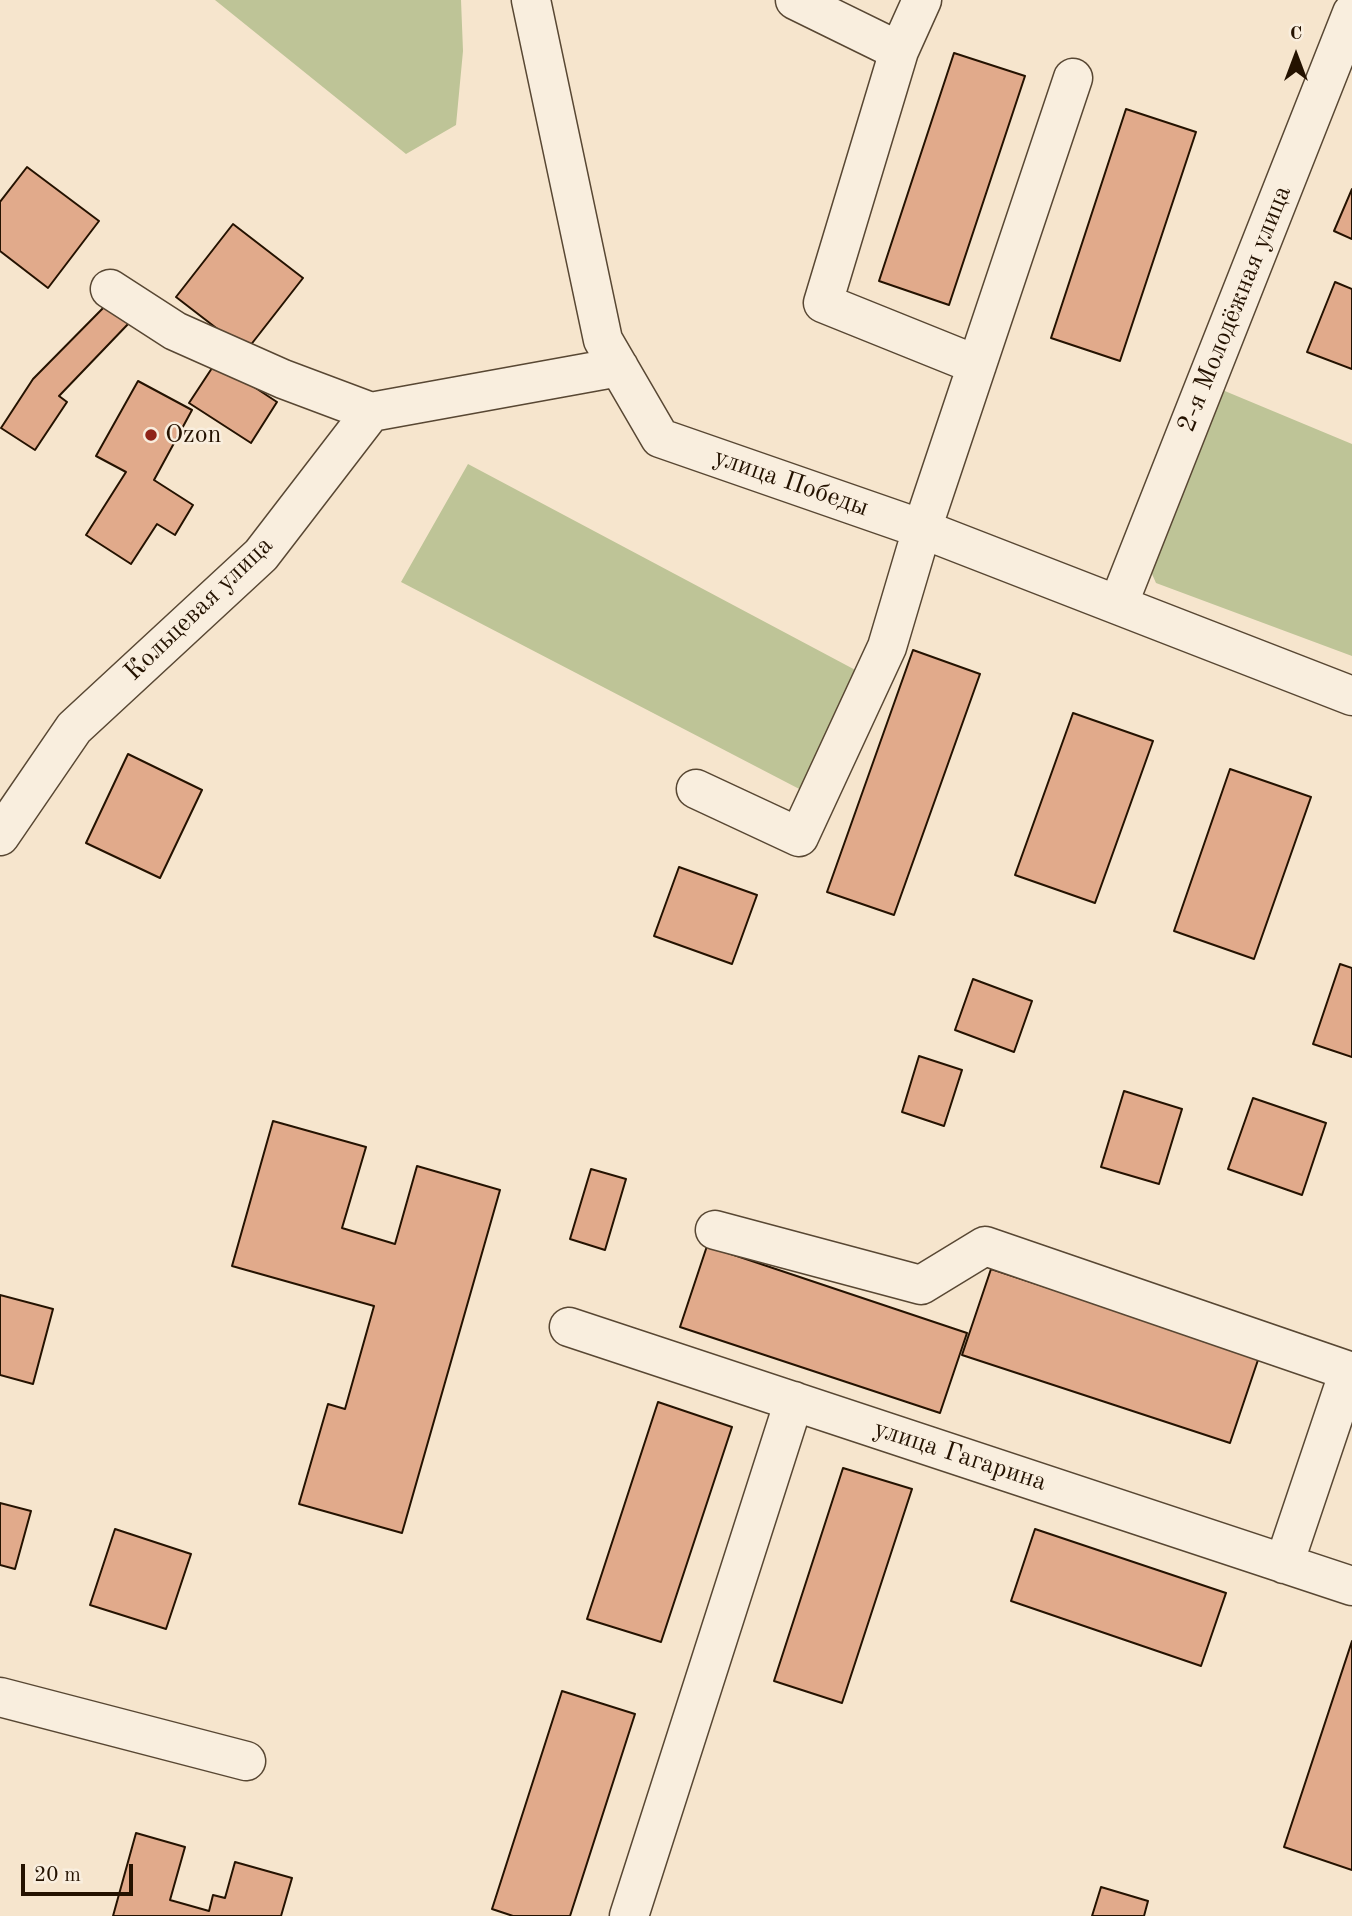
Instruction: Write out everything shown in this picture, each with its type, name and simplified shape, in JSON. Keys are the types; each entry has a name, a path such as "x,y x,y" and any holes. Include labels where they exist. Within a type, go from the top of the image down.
{"street":[{"name":"улица Победы","path":"531,0 603,340 660,438 922,528 1352,696"},
{"path":"795,0 899,51"},
{"path":"922,0 899,51 823,303 977,365"},
{"name":"2-я Молодёжная улица","path":"1118,605 1352,13"},
{"path":"696,789 799,837 887,647 922,528 1073,78"},
{"path":"110,289 175,331 283,379 371,412 619,368"},
{"name":"Кольцевая улица","path":"0,836 74,728 261,555 371,412"},
{"path":"715,1230 921,1285 985,1246 1351,1371 1284,1563"},
{"name":"улица Гагарина","path":"569,1326 1352,1586"},
{"path":"629,1916 794,1401"},
{"path":"0,1697 246,1761"}],"green space":[{"path":"215,0 461,0 463,51 456,125 406,154"},
{"path":"1220,389 1352,444 1352,656 1156,583 1148,565"},
{"path":"468,464 861,673 807,793 401,582"}],"building":[{"path":"954,53 1025,76 949,305 879,281"},
{"path":"1126,109 1196,132 1120,361 1051,338"},
{"path":"27,167 99,221 48,288 0,251 0,202"},
{"path":"1352,189 1352,239 1334,231"},
{"path":"233,224 303,278 246,351 176,297"},
{"path":"1335,282 1352,289 1352,369 1307,352"},
{"path":"110,301 130,322 59,396 67,402 35,450 1,428 33,379"},
{"path":"216,362 277,402 251,443 189,403"},
{"path":"138,381 192,410 154,480 193,505 175,535 157,524 131,564 86,535 126,472 96,456"},
{"path":"913,650 980,674 894,915 827,892"},
{"path":"1073,713 1153,741 1095,903 1015,875"},
{"path":"128,754 202,790 160,878 86,843"},
{"path":"1230,769 1311,797 1254,959 1174,931"},
{"path":"679,867 757,895 732,964 654,936"},
{"path":"1340,964 1352,968 1352,1057 1313,1044"},
{"path":"973,979 1032,1001 1014,1052 955,1030"},
{"path":"919,1056 962,1070 944,1126 902,1112"},
{"path":"1124,1091 1182,1109 1159,1184 1101,1167"},
{"path":"1253,1098 1326,1123 1302,1195 1228,1169"},
{"path":"273,1121 366,1147 342,1228 395,1244 417,1166 500,1190 402,1533 299,1504 328,1404 345,1409 374,1306 232,1266"},
{"path":"591,1169 626,1179 605,1250 570,1239"},
{"path":"707,1246 967,1333 940,1413 680,1327"},
{"path":"991,1269 1259,1357 1230,1443 962,1355"},
{"path":"0,1295 53,1309 33,1384 0,1375"},
{"path":"658,1402 732,1427 661,1642 587,1619"},
{"path":"843,1468 912,1489 842,1703 774,1681"},
{"path":"0,1503 31,1511 15,1569 0,1565"},
{"path":"115,1529 191,1554 166,1629 90,1605"},
{"path":"1035,1529 1226,1593 1201,1666 1011,1601"},
{"path":"1352,1641 1352,1870 1284,1847"},
{"path":"562,1691 635,1714 570,1916 513,1916 492,1909"},
{"path":"136,1833 185,1847 170,1900 209,1911 213,1895 225,1898 235,1862 292,1878 281,1916 113,1916"},
{"path":"1101,1887 1148,1901 1144,1916 1092,1916"}],"place":[{"name":"Ozon","path":"151,435"}]}
